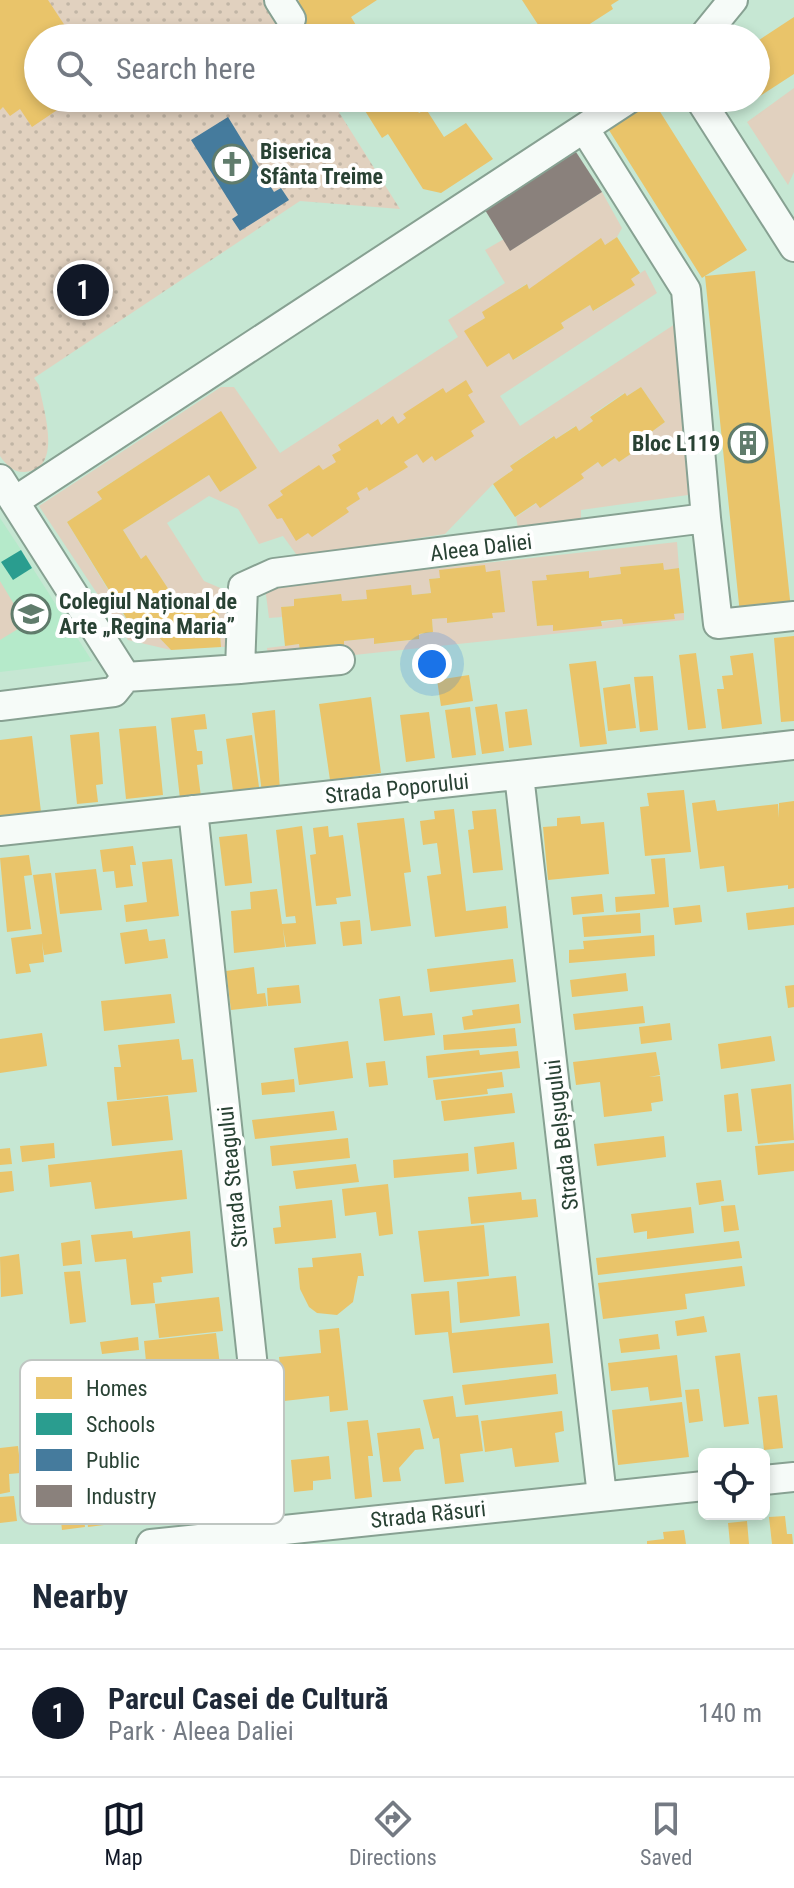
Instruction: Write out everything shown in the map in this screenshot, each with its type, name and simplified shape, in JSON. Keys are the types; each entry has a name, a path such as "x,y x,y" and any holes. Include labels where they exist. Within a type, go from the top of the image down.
{"street":[{"path":"713,24 733,0"},
{"path":"126,677 7,490 609,112"},
{"path":"708,112 794,247"},
{"path":"584,128 686,290 718,624 794,616"},
{"name":"Aleea Daliei","path":"240,669 243,587 274,573 706,518"},
{"path":"0,706 114,692 126,677 340,660"},
{"name":"Strada Poporului","path":"0,831 794,745"},
{"name":"Strada Belșugului","path":"519,775 602,1496"},
{"name":"Strada Steagului","path":"193,810 252,1360"},
{"path":"770,1479 794,1477"},
{"name":"Strada Răsuri","path":"151,1544 271,1537 698,1487"}],"shaded area":[{"path":"0,0 299,0 295,14 283,24 24,24 24,112 339,112 400,209 300,201 34,378 39,385 48,436 44,461 37,468 25,472 11,468 0,456"},
{"path":"794,88 794,172 788,185 747,122 761,112 770,112 770,105"},
{"path":"602,192 622,228 617,237 605,245 600,239 530,289 526,284 483,312 485,318 465,331 509,353 514,360 564,328 561,323 590,305 594,311 634,285 631,279 645,270 657,293 500,396 520,426 675,324 680,350 688,495 581,510 581,522 519,533 516,517 598,462 602,467 615,458 619,462 653,438 650,433 665,422 641,387 627,396 624,393 590,416 593,421 579,431 575,426 556,439 553,436 511,465 513,470 493,484 445,534 317,554 296,554 283,536 259,544 238,509 209,496 167,523 204,581 232,593 228,647 221,647 218,606 174,609 166,597 171,593 146,556 141,559 123,530 209,475 220,492 257,468 221,412 98,491 102,499 67,522 127,621 132,618 142,632 149,627 171,650 128,640 39,506 221,387 234,387 280,453 458,337 448,320 505,283 485,250 504,239 511,250"},
{"name":"Colegiul Național de Arte „Regina Maria”","path":"0,518 21,550 92,661 0,672"},
{"path":"677,542 679,568 664,570 662,563 621,567 621,574 589,578 588,571 547,575 547,580 532,582 537,626 553,625 554,630 622,619 623,624 674,619 674,614 684,613 684,620 269,664 267,648 299,644 300,651 344,646 344,641 374,638 375,644 419,639 419,634 433,632 432,619 447,618 448,623 492,618 492,613 505,611 500,571 429,579 431,593 412,595 411,585 367,599 342,601 340,594 294,599 294,606 281,607 282,617 269,618 265,587"},
{"path":"0,581 26,624 0,640"}],"building: Homes":[{"path":"0,0 48,0 64,24 24,24 24,112 54,112 32,127 20,109 10,116 3,107 0,110"},
{"path":"299,0 377,0 351,17 355,24 302,24 295,14"},
{"path":"522,0 619,0 611,5 613,9 590,24 538,24"},
{"path":"794,17 794,74 770,90 770,33"},
{"path":"366,112 428,112 444,137 466,123 493,159 441,193 423,189 388,134 382,138"},
{"path":"631,112 660,112 747,250 702,278 607,127"},
{"path":"617,237 640,273 631,279 635,285 593,311 590,305 561,323 564,328 513,360 509,353 487,367 464,331 485,318 482,312 527,284 529,289 601,238 605,245"},
{"name":"Bloc L119","path":"755,271 791,609 740,614 705,276"},
{"path":"466,380 473,392 468,395 485,422 471,431 474,436 435,461 432,456 423,463 417,454 404,462 408,467 369,491 367,487 357,493 360,499 346,508 349,512 312,537 308,533 296,541 282,518 277,519 268,505 283,495 280,491 319,465 323,470 336,462 332,455 341,450 338,445 378,419 381,425 393,416 398,424 406,418 403,414 443,388 446,393"},
{"path":"641,387 665,422 650,433 654,438 619,462 615,458 602,467 598,462 581,474 584,478 540,508 536,503 515,517 493,484 513,470 510,466 554,436 556,439 576,426 579,431 593,421 590,417 625,393 627,396"},
{"path":"221,411 257,468 220,492 209,475 123,530 141,559 146,555 171,593 166,597 174,609 218,606 221,647 171,650 149,627 142,632 132,618 128,621 67,522 102,499 97,492"},
{"path":"663,563 664,570 679,568 684,613 674,614 675,619 623,624 622,619 601,621 602,626 553,631 553,625 537,626 532,581 547,580 546,575 589,571 589,578 621,574 620,567"},
{"path":"485,565 486,572 500,570 505,612 492,613 493,618 447,623 447,618 432,619 433,632 419,634 419,639 374,644 374,638 344,641 344,646 300,651 299,644 285,646 281,607 294,606 294,599 341,594 342,601 367,599 366,590 411,585 412,595 431,593 429,579 440,578 439,570"},
{"path":"794,636 794,721 781,722 774,638"},
{"path":"696,653 706,728 688,730 679,655"},
{"path":"753,653 762,724 722,729 717,689 724,689 722,676 733,675 730,656"},
{"path":"596,661 607,744 580,747 569,664"},
{"path":"469,675 473,701 441,706 437,680"},
{"path":"653,676 658,730 640,732 634,677"},
{"path":"630,684 636,728 608,731 603,688"},
{"path":"371,697 381,773 330,780 319,704"},
{"path":"497,704 504,751 482,754 475,707"},
{"path":"470,707 476,755 452,758 445,710"},
{"path":"527,709 532,745 509,748 505,712"},
{"path":"275,710 280,791 262,793 252,713"},
{"path":"429,712 435,758 406,762 400,715"},
{"path":"205,714 207,729 194,730 197,751 202,751 203,764 197,765 201,797 180,799 171,718"},
{"path":"156,726 163,795 126,799 119,729"},
{"path":"99,732 103,784 96,785 98,802 77,804 70,735"},
{"path":"252,735 259,787 233,791 226,739"},
{"path":"32,736 41,812 0,817 0,740"},
{"path":"684,790 691,852 645,856 640,807 649,806 647,793"},
{"path":"715,800 717,811 778,804 779,818 779,803 794,801 794,888 788,889 788,885 727,892 724,866 700,869 692,803"},
{"path":"454,809 466,911 506,906 508,928 435,937 427,876 441,874 437,843 423,845 420,821 435,819 434,811"},
{"path":"496,809 503,870 473,873 468,830 474,829 472,811"},
{"path":"580,816 581,824 604,822 609,874 548,880 543,827 557,826 557,818"},
{"path":"404,818 411,872 404,873 411,926 371,931 357,823"},
{"path":"302,826 316,944 286,947 283,928 285,947 234,953 231,911 251,909 250,892 277,889 282,924 296,923 295,916 286,917 276,830"},
{"path":"328,826 329,837 343,835 351,896 336,898 337,904 316,906 310,855 316,854 313,828"},
{"path":"247,834 252,883 225,886 219,837"},
{"path":"133,846 136,865 130,865 133,886 116,888 114,871 103,872 100,850"},
{"path":"29,855 32,875 24,876 31,929 7,932 0,858"},
{"path":"665,858 669,907 616,912 615,897 655,894 651,859"},
{"path":"172,859 179,916 126,922 124,905 147,902 142,862"},
{"path":"96,869 102,910 60,914 55,873"},
{"path":"51,873 62,952 44,955 42,942 44,962 29,964 31,972 16,974 11,938 42,934 33,875"},
{"path":"602,894 604,912 573,915 571,897"},
{"path":"700,905 702,922 675,925 673,908"},
{"path":"794,907 794,925 748,930 746,913"},
{"path":"640,913 641,933 584,937 582,917"},
{"path":"360,920 362,944 343,946 340,922"},
{"path":"147,929 149,941 165,939 168,958 125,964 120,933"},
{"path":"654,935 655,956 569,963 569,950 584,949 583,941"},
{"path":"513,959 516,982 430,992 427,969"},
{"path":"254,967 257,994 265,993 267,1006 231,1010 226,971"},
{"path":"626,973 628,991 572,997 570,980"},
{"path":"299,985 301,1003 268,1006 267,988"},
{"path":"794,985 794,1007 788,1008 785,986"},
{"path":"171,994 175,1023 104,1031 101,1001"},
{"path":"400,996 403,1016 432,1013 435,1035 384,1041 379,999"},
{"path":"519,1004 521,1023 464,1030 462,1017 473,1015 472,1010"},
{"path":"643,1006 645,1023 575,1030 573,1014"},
{"path":"670,1023 672,1040 641,1044 639,1027"},
{"path":"515,1028 517,1046 444,1050 443,1035"},
{"path":"42,1033 47,1066 0,1073 0,1039"},
{"path":"771,1036 775,1061 721,1069 718,1044"},
{"path":"179,1039 182,1060 193,1059 197,1092 117,1100 114,1067 121,1067 118,1045"},
{"path":"348,1041 353,1078 299,1085 294,1048"},
{"path":"479,1050 480,1055 518,1051 520,1068 428,1078 426,1056"},
{"path":"656,1052 660,1075 649,1077 660,1076 663,1101 651,1103 652,1111 604,1117 600,1082 576,1085 573,1062"},
{"path":"385,1061 388,1085 369,1087 366,1063"},
{"path":"502,1072 504,1087 487,1089 488,1094 436,1100 433,1080"},
{"path":"294,1079 295,1092 262,1095 261,1083"},
{"path":"791,1084 794,1140 758,1144 751,1089"},
{"path":"512,1093 515,1113 444,1121 441,1101"},
{"path":"738,1093 742,1131 727,1132 724,1095"},
{"path":"168,1096 173,1140 112,1146 107,1102"},
{"path":"334,1111 337,1130 255,1139 252,1120"},
{"path":"664,1136 666,1157 597,1166 594,1144"},
{"path":"348,1138 350,1158 272,1166 270,1146"},
{"path":"514,1142 517,1169 477,1174 474,1147"},
{"path":"54,1143 55,1158 22,1162 20,1146"},
{"path":"794,1143 794,1171 758,1175 755,1146"},
{"path":"10,1148 12,1164 0,1165 0,1149"},
{"path":"182,1150 187,1199 95,1209 91,1182 50,1187 48,1165"},
{"path":"468,1153 469,1171 394,1178 393,1160"},
{"path":"356,1164 359,1182 296,1189 293,1171"},
{"path":"12,1171 14,1191 0,1193 0,1172"},
{"path":"721,1180 724,1201 699,1205 696,1183"},
{"path":"388,1184 393,1234 379,1236 376,1212 345,1216 342,1189"},
{"path":"521,1192 522,1200 536,1199 538,1217 471,1224 468,1197"},
{"path":"332,1200 336,1238 275,1244 273,1228 281,1227 279,1206"},
{"path":"735,1205 739,1230 724,1232 721,1206"},
{"path":"691,1207 694,1233 647,1239 647,1231 634,1233 631,1214"},
{"path":"484,1225 489,1276 424,1282 418,1231"},
{"path":"132,1231 133,1238 190,1231 193,1273 161,1277 162,1282 153,1283 155,1303 131,1305 126,1259 95,1262 91,1235"},
{"path":"80,1240 82,1264 63,1266 61,1243"},
{"path":"739,1241 742,1258 598,1275 596,1258"},
{"path":"361,1253 364,1276 358,1276 353,1302 337,1315 317,1313 309,1307 300,1289 298,1268 313,1267 312,1258"},
{"path":"19,1254 23,1294 1,1297 0,1257"},
{"path":"742,1266 745,1286 685,1294 687,1309 603,1319 598,1283"},
{"path":"80,1271 86,1322 70,1324 64,1272"},
{"path":"516,1276 520,1316 460,1323 457,1282"},
{"path":"449,1291 452,1333 549,1323 553,1363 453,1373 448,1332 415,1335 411,1294"},
{"path":"219,1297 223,1331 159,1338 155,1304"},
{"path":"704,1316 707,1332 677,1336 675,1321"},
{"path":"339,1328 348,1410 330,1412 329,1396 284,1401 284,1360 279,1357 321,1353 319,1330"},
{"path":"216,1333 219,1360 146,1360 144,1341"},
{"path":"658,1334 660,1349 621,1353 619,1339"},
{"path":"138,1337 139,1350 102,1354 100,1342"},
{"path":"740,1353 749,1424 724,1427 715,1356"},
{"path":"677,1355 682,1397 650,1401 648,1387 611,1391 608,1363"},
{"path":"556,1374 558,1394 465,1405 462,1385"},
{"path":"699,1389 703,1421 689,1423 685,1390"},
{"path":"777,1395 783,1448 764,1448 758,1397"},
{"path":"453,1396 456,1417 478,1415 483,1451 460,1454 464,1482 445,1484 439,1438 433,1439 423,1400"},
{"path":"682,1402 689,1457 618,1465 612,1410"},
{"path":"562,1411 564,1431 555,1433 559,1462 515,1467 512,1448 485,1452 481,1421"},
{"path":"368,1420 373,1456 368,1456 372,1497 355,1499 347,1422"},
{"path":"420,1428 424,1449 415,1450 399,1468 401,1481 383,1482 377,1433"},
{"path":"18,1446 20,1473 9,1474 10,1492 0,1494 0,1448"},
{"path":"329,1456 331,1479 313,1481 313,1490 294,1492 291,1460"},
{"path":"14,1496 17,1521 0,1523 0,1497"},
{"path":"785,1516 787,1534 792,1534 793,1544 772,1544 770,1517"},
{"path":"747,1521 749,1544 730,1544 728,1523"},
{"path":"61,1524 85,1524 85,1527 62,1530"},
{"path":"684,1530 686,1544 647,1544 647,1541 664,1539 663,1532"}],"building: Schools":[{"path":"21,550 32,568 13,580 1,562"}],"building: Public":[{"name":"Biserica Sfânta Treime","path":"228,117 274,192 281,188 289,200 240,231 232,219 238,215 191,140"}],"building: Industry":[{"path":"576,152 602,192 510,251 485,210"}],"place":[{"name":"Biserica Sfânta Treime","path":"232,164"},
{"name":"Parcul Casei de Cultură","path":"83,290"},
{"name":"Bloc L119","path":"748,443"},
{"name":"Colegiul Național de Arte „Regina Maria”","path":"31,614"}]}
